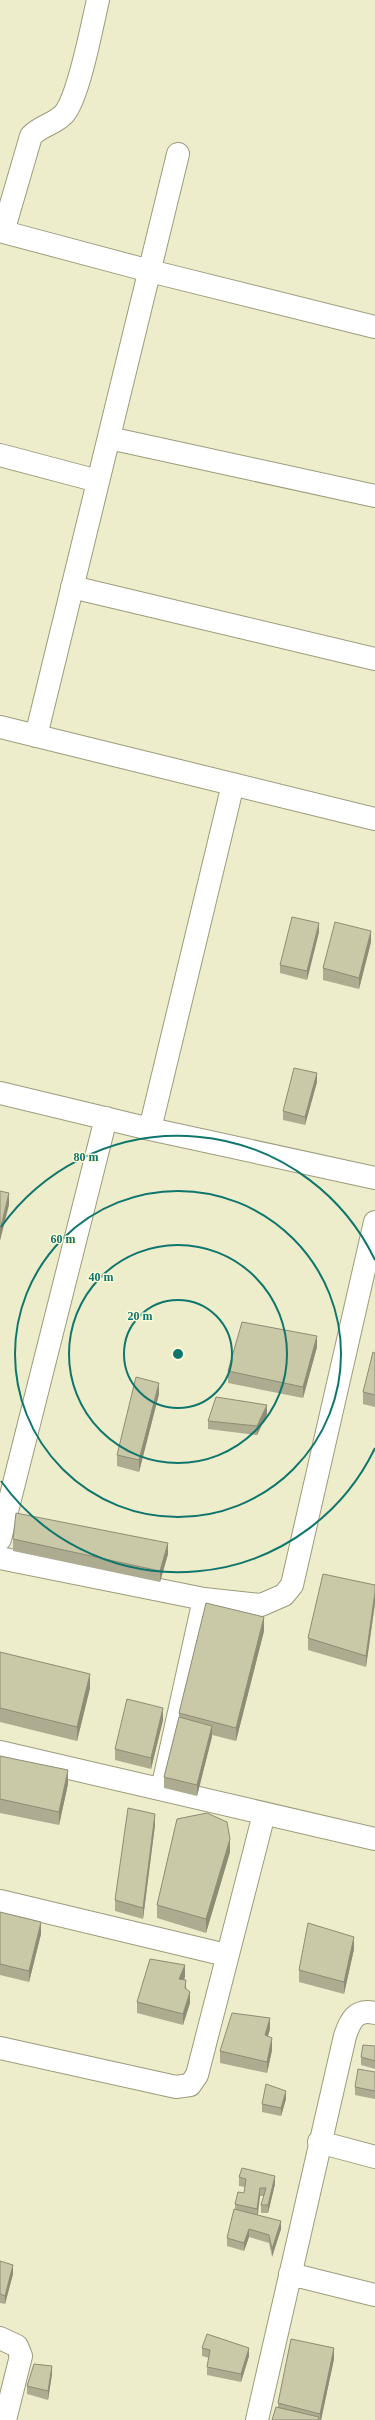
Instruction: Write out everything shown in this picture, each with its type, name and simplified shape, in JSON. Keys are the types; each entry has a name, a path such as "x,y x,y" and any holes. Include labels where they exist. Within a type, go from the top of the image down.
{"street":[{"path":"98,0 83,64 68,109 60,118 31,136 2,231 150,271 375,327"},
{"path":"36,736 178,154"},
{"path":"109,438 375,496"},
{"path":"0,455 98,481"},
{"path":"72,587 375,659"},
{"path":"0,727 375,819"},
{"path":"150,1129 233,784"},
{"path":"0,1093 150,1129 375,1178"},
{"path":"0,1539 106,1118"},
{"path":"0,1558 204,1599 261,1605 284,1595 292,1585 375,1222"},
{"path":"162,1791 204,1599"},
{"path":"0,1752 162,1791 375,1839"},
{"path":"0,2048 183,2087 190,2084 197,2076 226,1955 264,1814"},
{"path":"0,1901 226,1955"},
{"path":"257,2420 319,2142 349,2024 356,2015 369,2012 375,2013"},
{"path":"319,2142 375,2157"},
{"path":"290,2274 375,2294"},
{"path":"0,2338 17,2346 21,2356 5,2420"}],"building":[{"path":"292,917 319,923 307,971 280,965"},
{"path":"335,922 371,931 359,978 323,968"},
{"path":"294,1068 317,1073 305,1117 283,1111"},
{"path":"0,1191 9,1193 0,1230"},
{"path":"242,1322 317,1336 303,1387 228,1371"},
{"path":"373,1352 375,1353 375,1395 363,1392"},
{"path":"136,1377 159,1383 139,1460 117,1455"},
{"path":"216,1397 267,1405 257,1426 208,1421"},
{"path":"16,1513 168,1543 160,1571 13,1539"},
{"path":"323,1574 375,1585 366,1656 308,1638"},
{"path":"206,1603 264,1617 236,1728 179,1713"},
{"path":"0,1652 90,1674 77,1727 0,1708"},
{"path":"127,1699 163,1708 151,1758 115,1749"},
{"path":"179,1717 212,1726 197,1785 164,1777"},
{"path":"0,1756 68,1770 59,1812 0,1799"},
{"path":"128,1808 155,1814 143,1908 115,1900"},
{"path":"207,1813 227,1822 230,1839 206,1919 157,1905 177,1819"},
{"path":"0,1912 41,1922 29,1971 0,1964"},
{"path":"308,1923 354,1937 344,1982 299,1970"},
{"path":"150,1959 185,1965 179,1979 186,1980 185,1988 190,1992 183,2014 137,2002"},
{"path":"232,2013 270,2018 265,2035 272,2038 267,2062 220,2051"},
{"path":"363,2045 375,2046 375,2061 361,2057"},
{"path":"358,2069 375,2072 375,2091 355,2087"},
{"path":"266,2084 286,2091 281,2108 262,2104"},
{"path":"242,2168 275,2176 268,2205 261,2205 266,2188 260,2188 257,2209 235,2204 238,2192 244,2193 246,2179 239,2177"},
{"path":"234,2209 281,2221 272,2249 269,2235 249,2229 244,2243 227,2238"},
{"path":"0,2261 13,2265 5,2296 0,2294"},
{"path":"207,2334 249,2348 241,2374 207,2367 210,2350 202,2348"},
{"path":"291,2339 334,2348 320,2414 278,2403"},
{"path":"34,2364 52,2366 48,2391 27,2386"},
{"path":"276,2407 319,2417 318,2420 272,2420"}]}
